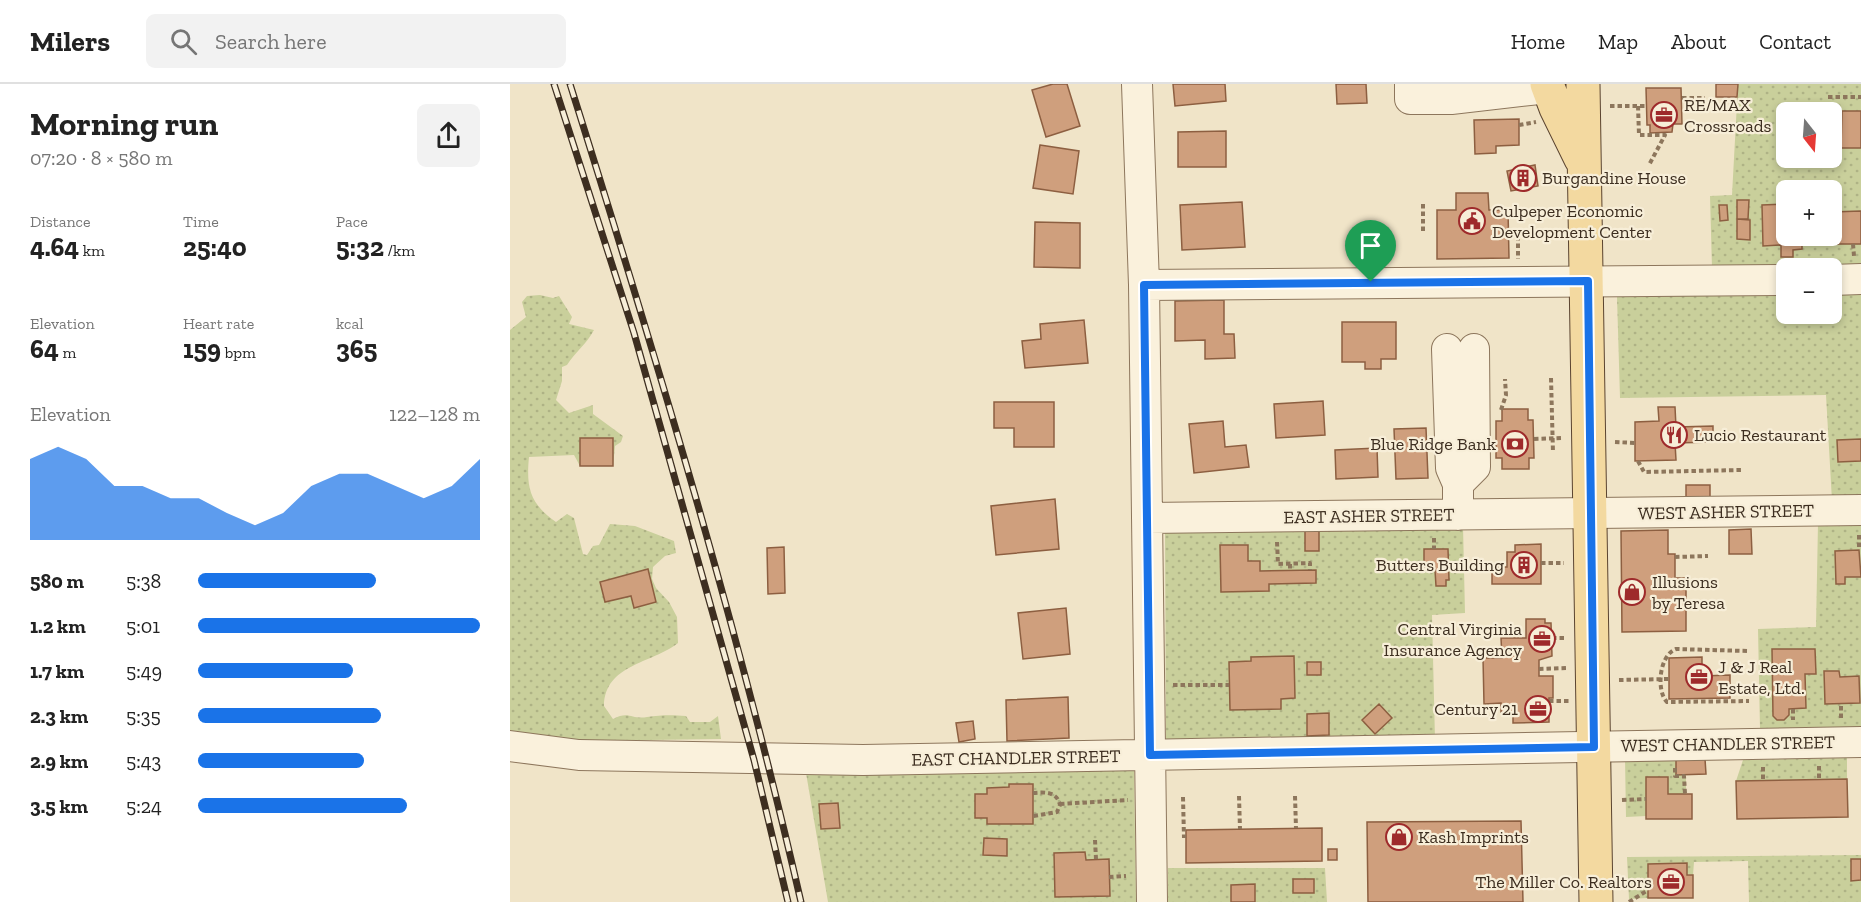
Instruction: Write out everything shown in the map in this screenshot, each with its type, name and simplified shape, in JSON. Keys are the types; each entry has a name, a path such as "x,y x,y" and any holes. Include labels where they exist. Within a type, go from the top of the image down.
{"main road":[{"path":"1583,84 1588,281 1596,902"},
{"path":"1548,86 1584,165"}],"street":[{"path":"1137,84 1144,285 1152,902"},
{"path":"1410,84 1410,99 1451,99 1548,86"},
{"path":"1842,280 1861,279"},
{"path":"1144,285 1776,280"},
{"path":"1458,515 1458,484 1451,468 1460,349"},
{"name":"WEST ASHER STREET","path":"1591,513 1861,510"},
{"name":"EAST ASHER STREET","path":"1147,518 1591,513"},
{"name":"WEST CHANDLER STREET","path":"1594,747 1861,742"},
{"name":"EAST CHANDLER STREET","path":"510,746 579,755 754,760 1594,747"}],"path":[{"path":"1828,97 1861,97"},
{"path":"1682,98 1705,98"},
{"path":"1610,106 1647,106"},
{"path":"1638,106 1639,135 1665,135 1649,165"},
{"path":"1519,124 1536,122"},
{"path":"1423,204 1423,234"},
{"path":"1508,231 1518,231 1519,269"},
{"path":"1551,378 1553,453"},
{"path":"1534,439 1566,438"},
{"path":"1615,442 1635,443"},
{"path":"1638,461 1644,472 1742,470"},
{"path":"1277,517 1278,564 1310,563 1310,570"},
{"path":"1675,557 1708,556"},
{"path":"1541,563 1568,563"},
{"path":"1290,564 1290,571"},
{"path":"1552,638 1569,638"},
{"path":"1747,651 1683,648 1672,650 1661,667 1663,695 1667,702 1749,701"},
{"path":"1539,669 1570,668"},
{"path":"1619,680 1669,679"},
{"path":"1163,684 1229,685"},
{"path":"1549,701 1570,701"},
{"path":"1033,793 1051,794 1060,804"},
{"path":"1239,796 1240,829"},
{"path":"1295,796 1296,828"},
{"path":"1183,797 1184,838"},
{"path":"1060,804 1137,799"},
{"path":"1622,800 1646,799"},
{"path":"1033,816 1054,813 1060,804"},
{"path":"1095,840 1096,860"},
{"path":"1109,877 1129,876"},
{"path":"1629,902 1648,890"}],"green space":[{"path":"1738,84 1861,84 1861,266 1842,266 1842,258 1776,258 1776,267 1712,268 1710,196 1732,195"},
{"path":"1861,291 1861,500 1832,501 1826,395 1620,398 1617,297 1776,293 1776,324 1842,324 1842,292"},
{"path":"540,295 553,298 559,296 572,317 569,324 594,330 567,365 562,367 562,381 556,400 569,413 593,405 593,414 623,436 621,442 615,446 613,466 580,466 574,455 529,457 529,486 535,502 556,522 567,514 574,518 583,554 587,555 593,546 599,545 610,524 635,526 674,541 676,553 665,556 653,567 652,579 677,617 678,643 621,673 612,681 606,692 604,706 613,719 623,715 642,718 676,715 686,716 690,722 710,722 718,716 721,739 579,741 510,733 510,330 526,317 522,302 527,296"},
{"path":"1818,523 1861,523 1861,727 1760,729 1758,629 1816,627"},
{"path":"1463,526 1465,613 1432,615 1435,740 1166,743 1165,529"},
{"path":"1676,756 1676,774 1686,774 1686,794 1668,794 1668,777 1646,816 1626,817 1625,758"},
{"path":"1847,758 1847,779 1736,781 1743,760"},
{"path":"1134,769 1136,902 828,902 806,773"},
{"path":"1861,855 1861,902 1749,902 1748,861 1694,862 1693,875 1648,864 1648,898 1629,899 1627,857"},
{"path":"1168,868 1325,868 1327,902 1168,902"}],"building":[{"path":"1053,84 1067,84 1080,126 1046,137 1032,90"},
{"path":"1173,84 1225,84 1226,101 1175,106"},
{"path":"1336,84 1366,84 1367,103 1337,104"},
{"path":"1716,84 1738,84 1737,97 1716,97"},
{"name":"RE/MAX Crossroads","path":"1646,88 1681,88 1682,124 1673,124 1672,132 1650,133 1650,125 1647,125"},
{"path":"1842,111 1861,111 1861,148 1842,148"},
{"path":"1519,119 1519,145 1496,146 1496,153 1475,154 1474,120"},
{"path":"1226,131 1226,167 1178,167 1178,132"},
{"path":"1040,145 1079,151 1073,194 1033,188"},
{"name":"Burgandine House","path":"1535,165 1538,186 1511,191 1507,171"},
{"name":"Culpeper Economic Development Center","path":"1456,193 1488,193 1489,210 1508,210 1509,258 1437,259 1437,210 1456,210"},
{"path":"1737,200 1749,200 1748,219 1737,219"},
{"path":"1242,202 1245,247 1182,250 1180,205"},
{"path":"1776,204 1776,245 1763,246 1762,205"},
{"path":"1719,205 1727,205 1728,220 1720,221"},
{"path":"1861,211 1861,244 1842,244 1842,212"},
{"path":"1737,219 1750,220 1750,240 1737,239"},
{"path":"1035,222 1080,223 1080,268 1034,267"},
{"path":"1781,246 1802,246 1802,249 1793,250 1793,257 1781,257"},
{"path":"1224,300 1224,334 1234,334 1235,358 1205,359 1205,340 1175,341 1175,301"},
{"path":"1084,320 1088,363 1025,368 1022,341 1041,339 1040,324"},
{"path":"1342,322 1396,322 1396,359 1381,359 1381,369 1365,369 1365,362 1342,362"},
{"path":"1323,401 1325,435 1276,438 1274,404"},
{"path":"994,402 1054,402 1054,447 1014,447 1014,428 994,428"},
{"name":"Lucio Restaurant","path":"1658,407 1675,407 1676,427 1713,426 1713,442 1675,443 1676,460 1635,461 1635,422 1659,421"},
{"name":"Blue Ridge Bank","path":"1502,409 1528,409 1528,420 1533,420 1534,458 1529,458 1529,469 1502,469 1502,458 1496,458 1496,421 1502,421"},
{"path":"1223,421 1225,447 1246,445 1249,467 1194,473 1189,424"},
{"path":"1426,428 1428,478 1396,479 1394,429"},
{"path":"580,438 613,438 613,466 580,466"},
{"path":"1861,439 1861,461 1838,462 1837,440"},
{"path":"1377,448 1378,477 1336,479 1335,450"},
{"path":"1686,485 1710,485 1710,500 1686,501"},
{"path":"1055,499 1059,549 996,555 991,506"},
{"path":"1751,529 1752,554 1729,554 1729,530"},
{"path":"1305,530 1319,530 1319,551 1305,551"},
{"path":"1668,530 1668,554 1675,554 1675,578 1686,578 1686,631 1622,632 1621,531"},
{"name":"Butters Building","path":"1541,544 1541,584 1492,584 1492,567 1507,567 1507,552 1515,552 1515,545"},
{"path":"1220,545 1248,545 1248,561 1260,561 1260,571 1316,570 1316,583 1269,584 1269,591 1221,592"},
{"path":"784,547 785,593 768,594 767,548"},
{"path":"1424,549 1448,549 1449,580 1446,580 1446,586 1436,586 1435,570 1424,570"},
{"path":"1859,550 1861,577 1845,577 1845,584 1836,584 1835,551"},
{"path":"648,569 656,602 634,608 631,596 605,602 600,582"},
{"path":"1066,608 1070,654 1023,659 1018,613"},
{"path":"1526,619 1545,619 1545,623 1551,623 1552,656 1539,660 1539,676 1553,676 1553,698 1549,698 1549,722 1513,723 1513,712 1501,712 1501,703 1484,704 1483,658 1502,658 1501,638 1526,638"},
{"path":"1772,649 1815,649 1816,674 1805,674 1806,708 1789,709 1789,715 1784,720 1777,720 1773,716"},
{"path":"1294,656 1295,698 1281,699 1281,709 1230,710 1229,662 1251,661 1251,657"},
{"name":"J & J Real Estate, Ltd.","path":"1702,657 1702,676 1730,675 1730,698 1669,699 1669,658"},
{"path":"1307,662 1321,662 1321,675 1307,675"},
{"path":"1824,671 1839,671 1840,677 1859,676 1860,703 1825,704"},
{"path":"1068,697 1069,738 1007,741 1006,700"},
{"path":"1379,704 1392,718 1375,734 1362,720"},
{"path":"1329,713 1329,735 1307,736 1307,714"},
{"path":"973,721 975,739 959,742 956,723"},
{"path":"1676,759 1705,759 1706,774 1676,775"},
{"path":"1646,777 1668,777 1668,794 1692,794 1692,819 1646,819"},
{"path":"1847,779 1848,817 1737,819 1736,781"},
{"path":"1009,784 1033,784 1033,824 987,824 987,818 975,818 975,794 987,794 987,788 1009,787"},
{"path":"838,803 840,828 821,829 819,804"},
{"path":"1521,821 1523,902 1368,902 1367,822"},
{"path":"1322,828 1322,861 1186,863 1186,830"},
{"path":"984,838 1007,839 1007,856 983,855"},
{"path":"1328,849 1337,849 1337,860 1328,860"},
{"path":"1085,852 1086,860 1109,859 1110,896 1055,897 1054,853"},
{"path":"1851,859 1861,859 1861,880 1851,881"},
{"name":"The Miller Co. Realtors","path":"1687,863 1687,875 1693,875 1693,898 1648,898 1648,864"},
{"path":"1293,879 1314,879 1314,893 1293,893"},
{"path":"1255,884 1255,902 1231,902 1231,885"}],"railway":[{"path":"554,84 634,333 754,760 788,902"},
{"path":"570,84 633,287 723,593 801,902"}],"place":[{"name":"RE/MAX Crossroads","path":"1664,115"},
{"name":"Burgandine House","path":"1523,178"},
{"name":"Culpeper Economic Development Center","path":"1472,221"},
{"name":"Lucio Restaurant","path":"1674,435"},
{"name":"Blue Ridge Bank","path":"1515,444"},
{"name":"Butters Building","path":"1524,565"},
{"name":"Illusions by Teresa","path":"1632,592"},
{"name":"Central Virginia Insurance Agency","path":"1542,639"},
{"name":"J & J Real Estate, Ltd.","path":"1699,677"},
{"name":"Century 21","path":"1538,709"},
{"name":"Kash Imprints","path":"1399,837"},
{"name":"The Miller Co. Realtors","path":"1671,882"}],"route":[{"path":"1588,281 1594,747 1150,755 1144,285 1371,282 1588,281"}]}
